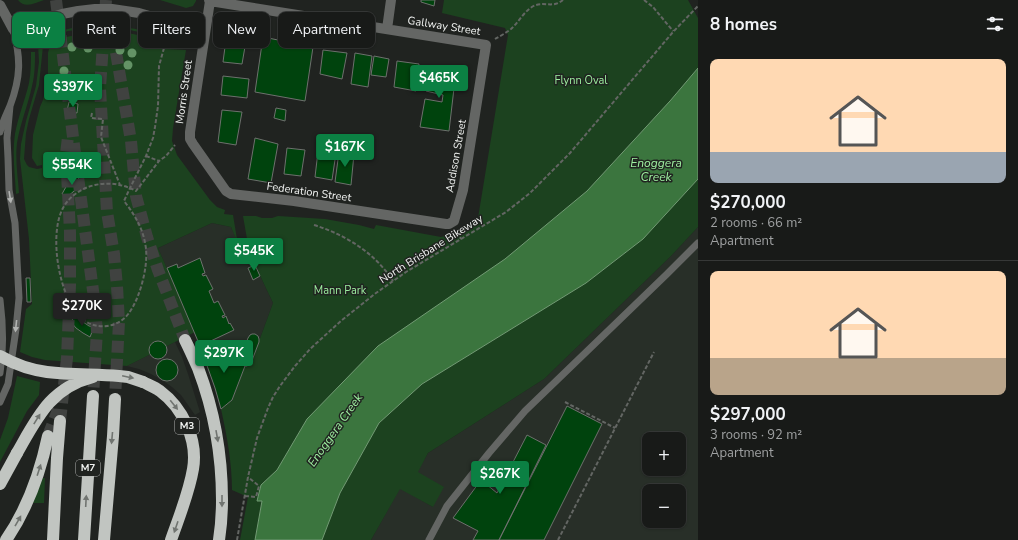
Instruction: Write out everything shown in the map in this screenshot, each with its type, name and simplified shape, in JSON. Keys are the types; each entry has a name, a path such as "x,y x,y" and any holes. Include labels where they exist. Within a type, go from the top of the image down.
{"highway":[{"path":"185,340 198,367 211,409 218,445 222,481 219,540"},
{"name":"M3","path":"0,356 23,366 44,372 111,375 135,379 159,390 171,401 178,410 188,429 194,454 189,488 171,540"},
{"path":"0,484 34,424 51,400 65,389 80,381 111,375"},
{"name":"M7","path":"84,540 93,396"},
{"name":"M7","path":"104,540 115,399"},
{"path":"53,540 56,465 60,421"},
{"path":"6,540 19,520 28,502 43,460 48,436"}],"street":[{"name":"Gallway Street","path":"210,0 387,29 489,42"},
{"name":"Morris Street","path":"205,32 210,0"},
{"path":"387,29 392,0"},
{"path":"0,5 12,27"},
{"path":"65,13 78,11 112,10 125,10 138,13"},
{"name":"Addison Street","path":"454,225 463,190 489,42"},
{"name":"Morris Street","path":"190,139 203,48"},
{"name":"Federation Street","path":"190,139 226,191 231,194 294,201 454,225"}],"lane":[{"path":"0,132 17,83 20,64 18,48"},
{"path":"0,402 8,384 19,298 14,223 9,190 7,138 10,106"},
{"path":"429,540 447,506 525,410 662,280 698,243"},
{"path":"0,300 3,341 0,373"}],"path":[{"path":"489,42 512,28 533,7 539,5 555,5 563,0"},
{"path":"644,0 653,7 673,32"},
{"name":"North Brisbane Bikeway","path":"237,540 248,477 257,438 268,408 280,386 295,366 310,349 342,320 376,293 506,212 530,193 570,153 673,32 698,6"},
{"path":"164,48 159,66 158,96 153,138 146,156 130,188 124,201 138,221 145,241 146,261 143,279 134,304 124,318 118,323 111,325 97,326 90,324 79,315 71,304 64,288 58,264 57,230 63,208 74,195 91,186 101,184 120,184 130,188 136,191 159,161 166,156 175,144"},
{"path":"92,114 91,118 103,120 101,137 120,184"},
{"path":"146,156 159,161"},
{"path":"314,225 348,239 361,248 379,263 393,281"},
{"path":"454,225 461,239"},
{"path":"558,540 654,352"},
{"path":"565,402 615,428"},
{"path":"245,496 256,497 259,486 248,477"}],"shaded area":[{"path":"212,223 231,227 244,255 254,251 260,263 255,265 273,303 251,363 250,365 245,366 232,400 221,409 202,350 158,248"},
{"path":"698,227 698,540 371,540 400,488 433,507 417,472 428,453 544,379 671,256"},
{"path":"175,342 182,357 200,412 195,415 181,395 172,387 151,374 127,366"}],"green space":[{"path":"18,0 44,0 27,5"},
{"path":"160,0 196,1 193,6 186,8"},
{"path":"444,0 688,0 698,18 698,68 670,101 587,191 307,419 277,470 261,485 257,501 262,500 255,540 240,540 248,497 232,490 229,450 221,409 232,400 245,366 251,363 273,303 255,265 260,262 255,251 244,256 241,249 247,239 243,216 256,216 262,218 272,218 278,216 325,219 374,229 376,225 441,237 473,224 478,218 508,35 505,28 442,13"},
{"path":"73,28 73,30 65,32 65,30"},
{"path":"130,28 138,29 138,32 130,30"},
{"path":"130,33 138,35 138,48 186,50 172,141 177,155 210,200 217,207 225,210 224,214 233,215 237,239 231,227 212,223 158,248 195,332 127,366 45,360 20,352 26,309 32,304 29,239 20,159 21,144 36,86 39,62 38,48 43,48 39,85 26,133 24,159 29,167 37,169 42,168 42,165 37,166 32,158 33,135 48,78 48,53 50,48 65,48 65,37 73,36 73,48 130,48"},
{"path":"31,52 35,52 34,73 16,149 19,193 16,194 14,142 18,121 29,83 31,71"},
{"path":"698,179 698,227 671,256 544,379 428,453 418,472 444,487 433,507 400,489 371,540 322,540 340,493 379,423 422,384 586,283 643,239"},
{"path":"17,376 40,382 39,395 27,411 0,462 0,440 8,418"},
{"path":"43,478 45,478 44,503 33,503"}],"water":[{"name":"Enoggera Creek","path":"698,68 698,179 643,239 586,283 422,384 379,423 340,493 322,540 255,540 262,501 257,501 261,485 277,470 307,419 378,346 505,259 587,191 670,101"}],"building":[{"path":"421,0 435,0 434,6 421,2"},
{"path":"270,38 278,40 278,48 313,48 305,101 255,92 261,48 270,48"},
{"path":"225,48 245,48 242,64 223,62"},
{"path":"323,50 347,53 342,79 320,74"},
{"path":"355,53 372,56 368,87 351,84"},
{"path":"374,56 389,59 386,77 371,75"},
{"path":"397,61 419,64 416,91 394,87"},
{"path":"428,66 456,71 449,131 420,127 425,99 442,102 443,95 426,91"},
{"path":"223,76 249,79 247,98 221,95"},
{"path":"69,102 78,104 77,113 67,111"},
{"path":"276,108 286,110 285,121 274,118"},
{"path":"222,110 242,112 236,145 218,142"},
{"path":"255,138 278,144 271,183 248,179"},
{"path":"319,143 337,146 332,180 315,177"},
{"path":"287,148 305,150 301,176 284,174"},
{"path":"339,152 354,154 351,185 335,182"},
{"path":"76,174 83,186 66,198 62,194"},
{"path":"200,258 205,273 202,274 203,276 206,275 213,289 209,291 214,303 218,301 225,315 222,316 223,318 226,316 229,324 230,323 234,330 200,346 167,268 177,264 178,268"},
{"path":"255,265 260,276 253,280 248,268"},
{"path":"26,278 30,278 31,302 27,302"},
{"path":"76,316 89,326 94,327 90,337 76,328 71,322"},
{"path":"252,334 258,336 259,342 251,363 245,366 240,362 240,359 248,338"},
{"path":"154,341 162,341 167,346 165,357 162,359 154,359 149,354 149,346"},
{"path":"200,346 240,360 245,366 232,400 221,409 215,388"},
{"path":"167,359 175,362 178,370 175,378 167,381 159,378 156,370 159,362"},
{"path":"567,406 602,424 544,540 499,540"},
{"path":"527,435 546,445 499,540 473,540 478,531 453,518 481,480 497,493"}],"tunnel":[{"path":"56,0 94,298 97,331 93,396"},
{"path":"106,0 100,88 107,212 114,254 119,322 115,399"},
{"path":"115,48 131,141 136,196 158,270 185,340"},
{"path":"60,421 67,358 70,285 70,232 66,154 68,137"},
{"path":"48,436 58,410"}],"park label":[{"name":"Flynn Oval","path":"581,80"},
{"name":"Mann Park","path":"340,290"}]}
